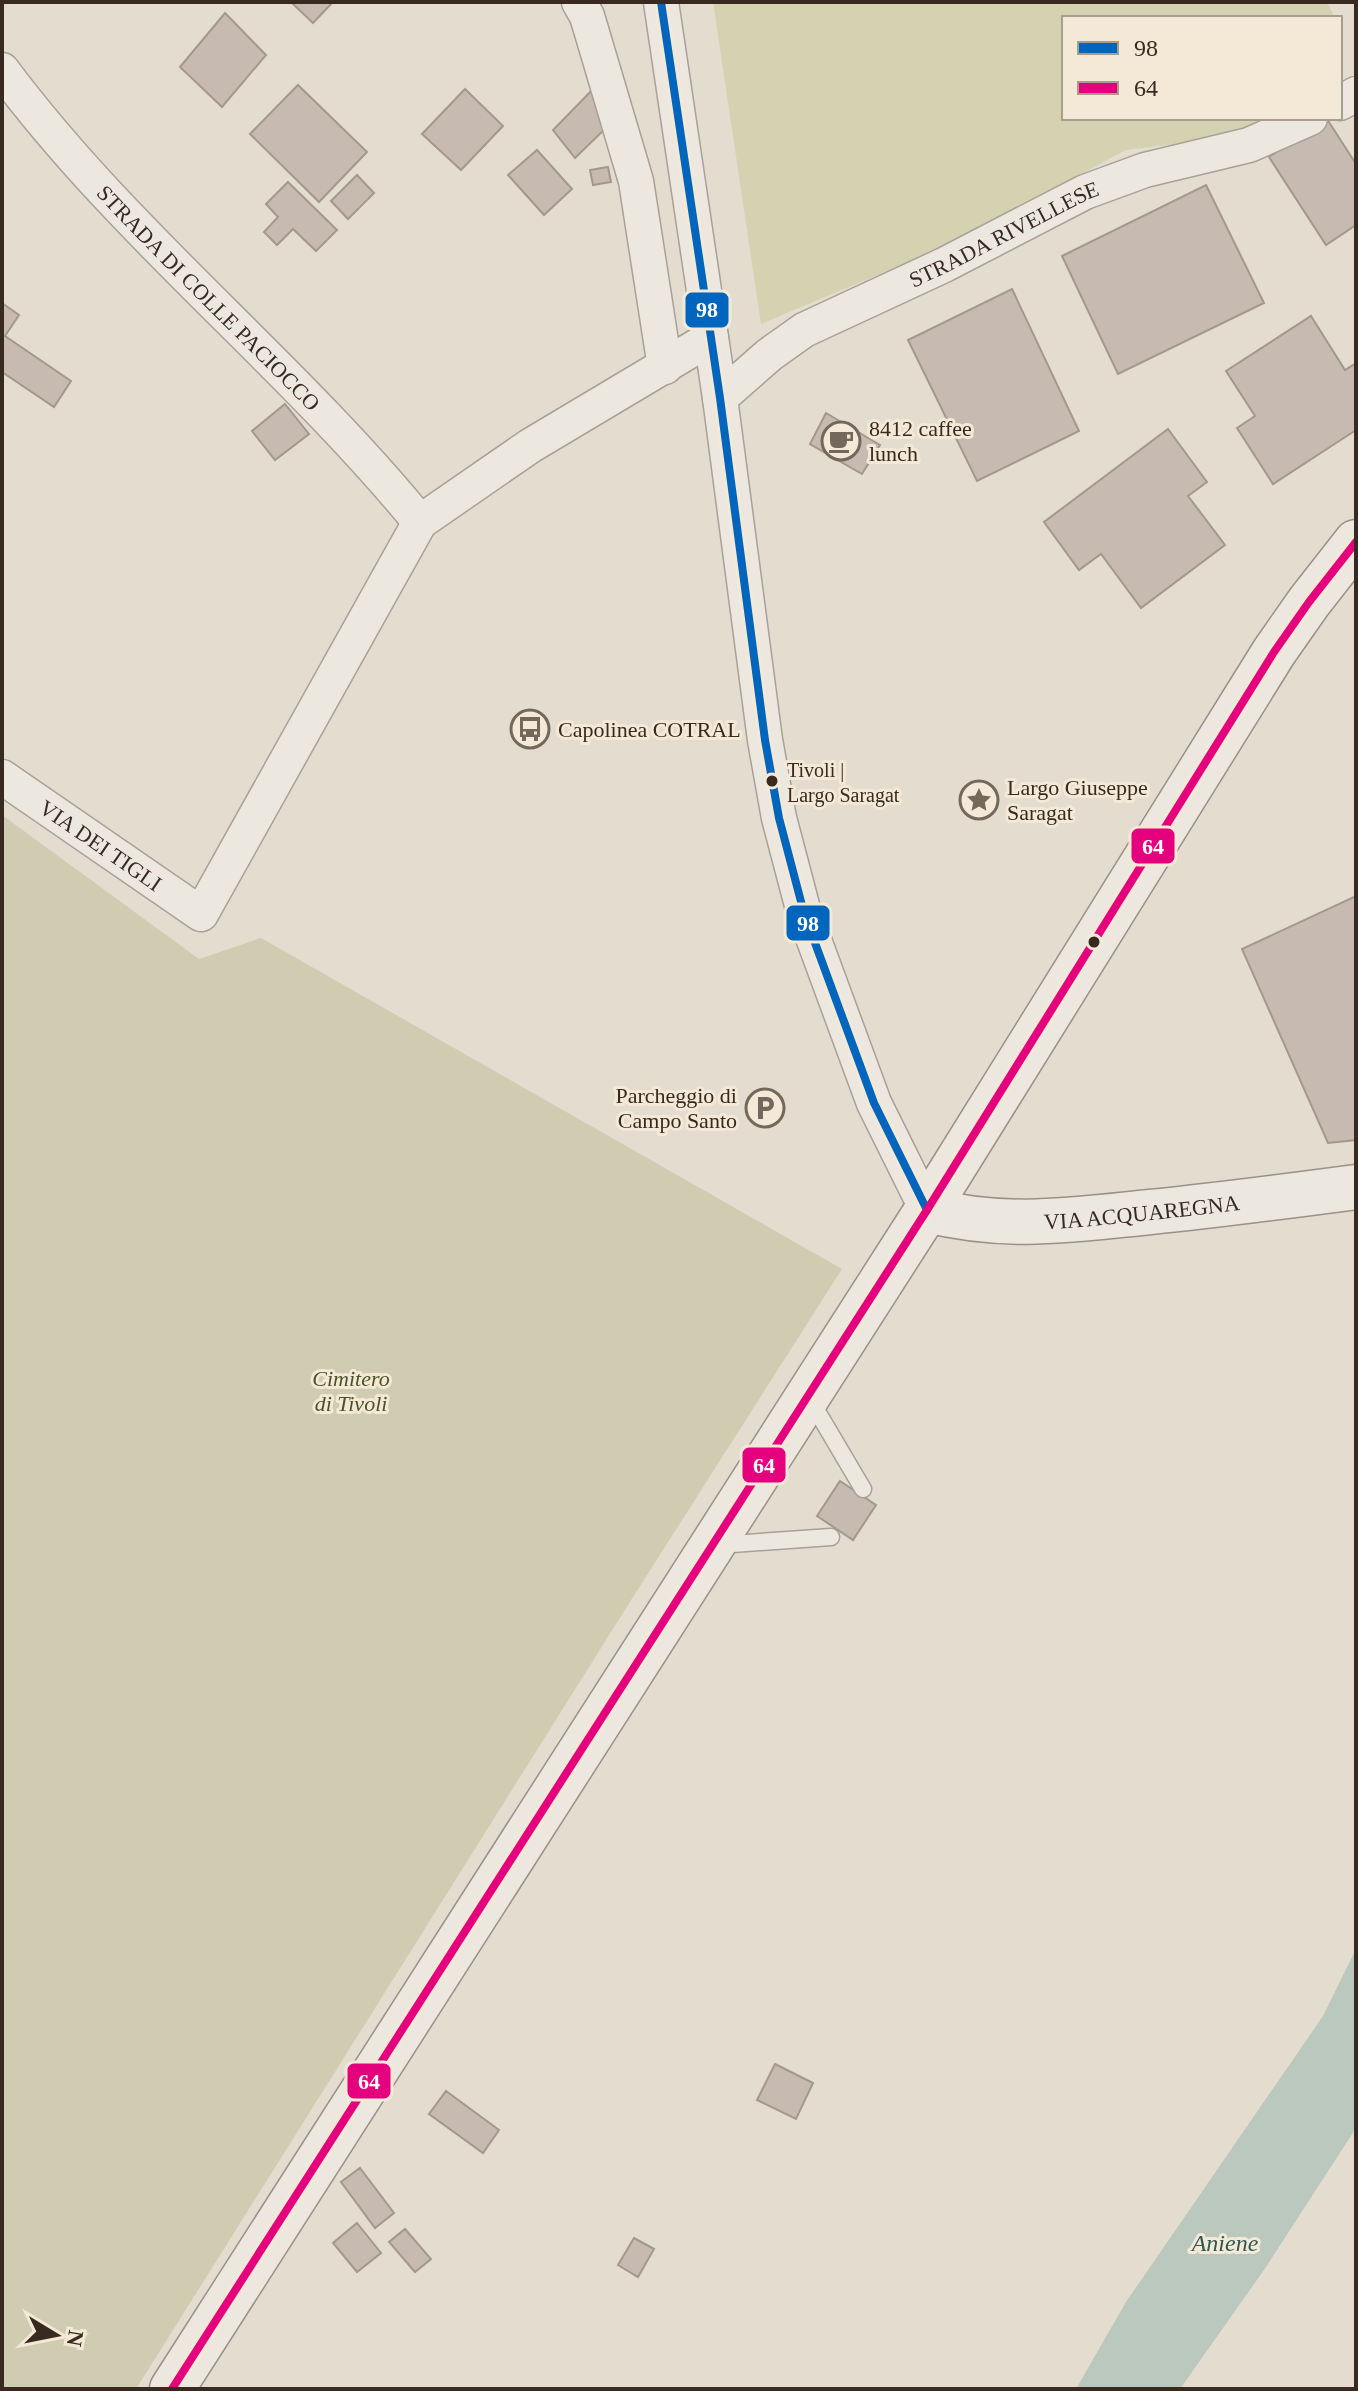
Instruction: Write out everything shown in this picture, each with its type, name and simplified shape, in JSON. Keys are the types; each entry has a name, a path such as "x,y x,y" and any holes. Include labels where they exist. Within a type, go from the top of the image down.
{"main road":[{"path":"172,2389 927,1210 1281,642 1356,542"},
{"name":"VIA ACQUAREGNA","path":"927,1210 953,1217 1003,1223 1053,1222 1356,1187"}],"street":[{"path":"579,2 587,16 636,181 665,367"},
{"path":"661,2 720,398 765,740 788,856 804,913 874,1103 927,1210"},
{"name":"STRADA DI COLLE PACIOCCO","path":"2,70 35,113 132,222 200,287 363,457 420,522"},
{"name":"STRADA RIVELLESE","path":"720,398 769,355 804,330 944,265 1076,196 1137,172 1249,145 1305,120"},
{"path":"420,522 530,446 711,338"},
{"name":"VIA DEI TIGLI","path":"2,777 201,914 420,522"}],"lane":[{"path":"808,1396 863,1489"},
{"path":"713,1545 831,1537"}],"shaded area":[{"path":"713,2 1327,2 1334,16 1062,16 1062,120 1277,120 1251,134 1126,150 949,245 761,324"}],"green space":[{"name":"Cimitero di Tivoli","path":"2,815 199,959 261,938 842,1269 136,2389 2,2389"}],"water":[{"name":"Aniene","path":"1356,1949 1356,2128 1266,2267 1180,2389 1076,2389 1126,2302 1323,2016"}],"building":[{"path":"291,2 333,2 313,23"},
{"path":"225,13 266,55 222,107 180,67"},
{"path":"298,85 367,152 319,202 250,134"},
{"path":"597,85 607,127 575,158 553,130"},
{"path":"465,89 503,126 461,170 422,134"},
{"path":"1328,120 1356,164 1356,225 1326,245 1269,157"},
{"path":"537,150 572,189 544,215 508,175"},
{"path":"608,167 611,182 593,185 590,170"},
{"path":"357,175 374,193 348,219 331,201"},
{"path":"288,182 337,230 316,251 293,229 277,245 264,232 278,217 266,204"},
{"path":"1206,185 1264,303 1118,374 1062,256"},
{"path":"1012,289 1079,431 977,481 908,340"},
{"path":"2,303 19,315 5,336 71,381 54,407 2,372"},
{"path":"1311,316 1345,370 1356,363 1356,430 1273,484 1237,428 1255,416 1226,371"},
{"path":"285,404 309,434 275,460 252,431"},
{"path":"826,413 880,445 862,474 810,444"},
{"path":"1168,429 1207,482 1188,496 1225,545 1141,608 1101,554 1079,570 1044,522"},
{"path":"1356,896 1356,1140 1328,1143 1242,949"},
{"path":"840,1481 876,1505 853,1540 817,1516"},
{"path":"775,2064 813,2083 796,2119 757,2100"},
{"path":"446,2091 499,2130 483,2153 429,2114"},
{"path":"360,2168 394,2213 375,2228 341,2182"},
{"path":"357,2223 381,2253 357,2272 333,2243"},
{"path":"405,2229 431,2259 415,2272 389,2242"},
{"path":"634,2238 654,2249 638,2277 618,2265"}],"transit line":[{"name":"98","path":"661,2 720,398 765,740 779,818 804,913 874,1103 927,1210"},
{"name":"64","path":"172,2389 927,1210 1274,652 1356,542"}],"place":[{"name":"8412 caffee lunch","path":"841,441"},
{"name":"Capolinea COTRAL","path":"530,729"},
{"name":"Tivoli | Largo Saragat","path":"772,781"},
{"name":"Largo Giuseppe Saragat","path":"979,800"},
{"name":"Parcheggio di Campo Santo","path":"765,1108"}]}
